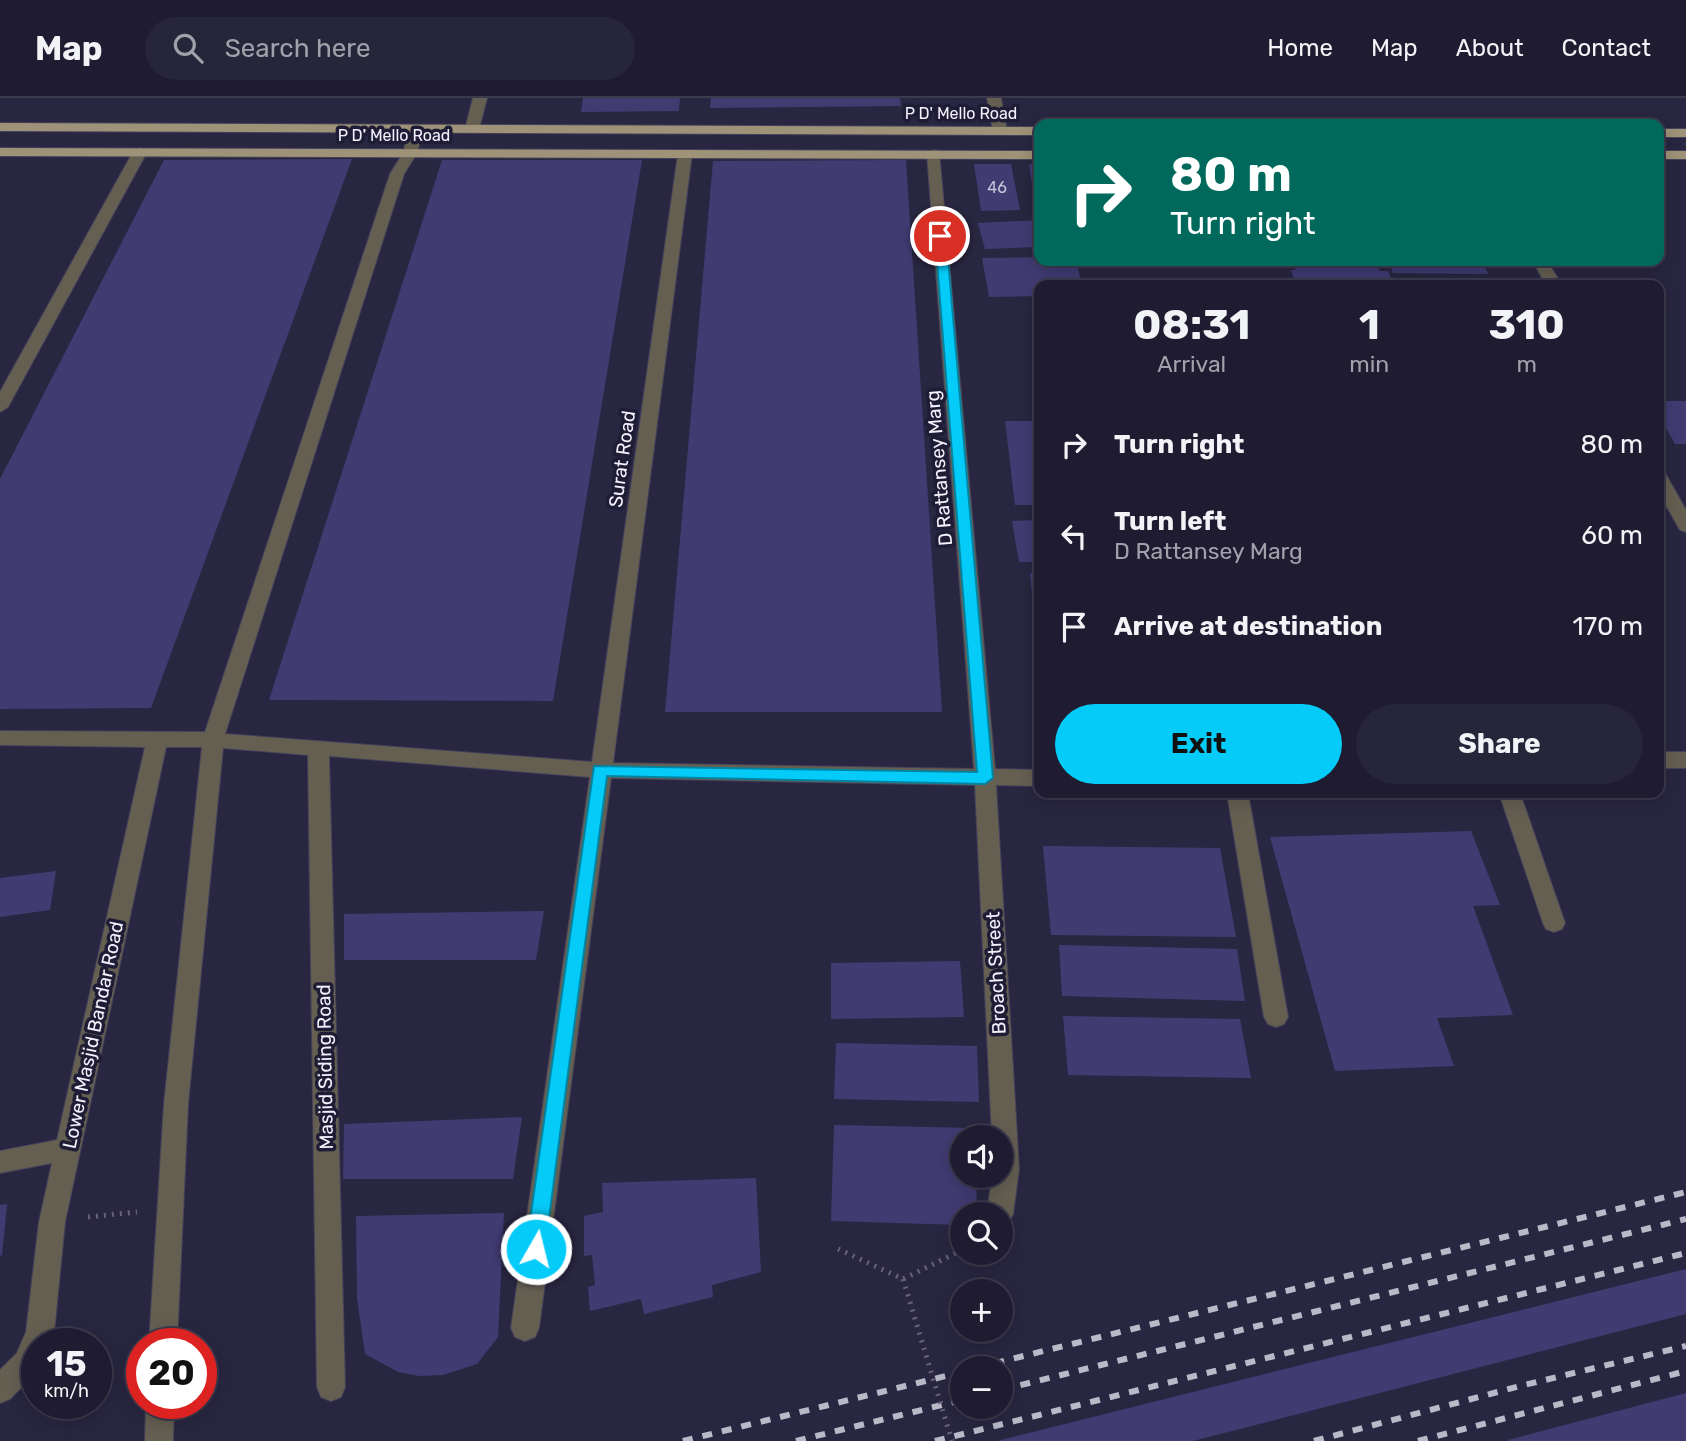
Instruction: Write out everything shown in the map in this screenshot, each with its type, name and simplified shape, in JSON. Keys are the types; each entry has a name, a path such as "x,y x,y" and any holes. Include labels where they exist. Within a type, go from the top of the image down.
{"main road":[{"name":"P D' Mello Road","path":"0,128 1034,131"},
{"path":"1664,133 1686,133"},
{"name":"P D' Mello Road","path":"0,152 1034,155"},
{"path":"1664,155 1686,156"}],"street":[{"path":"472,129 480,98"},
{"path":"994,98 1000,131"},
{"path":"164,1328 176,1104 213,740 397,174 410,153 416,129"},
{"path":"0,407 140,152"},
{"name":"Surat Road","path":"525,1328 685,154"},
{"name":"D Rattansey Marg","path":"934,154 985,778"},
{"path":"1664,486 1686,526"},
{"path":"0,738 213,740 600,770 1034,778"},
{"name":"Lower Masjid Bandar Road","path":"0,1390 27,1362 40,1333 52,1222 157,740"},
{"name":"Masjid Siding Road","path":"318,748 331,1387"},
{"path":"1664,760 1686,760"},
{"name":"Broach Street","path":"985,778 1006,1169 1002,1202"},
{"path":"1238,798 1276,1017"},
{"path":"1512,798 1554,923"},
{"path":"0,1162 68,1149"},
{"path":"159,1441 160,1419"}],"path":[{"path":"52,1222 138,1211 137,1224"},
{"path":"838,1250 903,1279 952,1441"},
{"path":"903,1279 950,1256"}],"building":[{"path":"583,98 680,98 679,111 581,112"},
{"path":"711,98 900,98 901,106 710,108"},
{"path":"352,159 151,708 0,709 0,479 164,160"},
{"path":"442,160 642,160 553,701 269,700"},
{"path":"906,160 942,712 665,712 713,161"},
{"path":"974,164 1011,164 1020,210 981,211"},
{"path":"1029,164 1034,164 1034,196"},
{"path":"1034,220 1034,247 985,249 978,223"},
{"path":"1034,257 1034,266 1077,266 1081,280 1034,280 1034,296 989,297 982,258"},
{"path":"1107,266 1215,268 1107,268"},
{"path":"1294,266 1378,266 1380,271 1388,271 1392,280 1294,280 1291,270 1296,270"},
{"path":"1391,266 1484,266 1488,274 1393,273"},
{"path":"1664,401 1686,401 1686,444 1675,444 1664,425"},
{"path":"1005,421 1034,421 1034,505 1015,505"},
{"path":"1034,520 1034,562 1019,562 1012,521"},
{"path":"1030,573 1034,573 1034,616"},
{"path":"1471,831 1500,905 1473,906 1513,1015 1437,1018 1454,1066 1335,1071 1270,837"},
{"path":"1043,846 1220,848 1236,937 1051,935"},
{"path":"56,871 50,910 0,917 0,878"},
{"path":"544,911 536,960 344,960 344,914"},
{"path":"1059,945 1237,949 1245,1001 1062,996"},
{"path":"960,961 964,1017 831,1019 831,963"},
{"path":"1063,1016 1240,1019 1251,1078 1068,1075"},
{"path":"836,1043 977,1046 979,1102 834,1099"},
{"path":"522,1117 513,1179 343,1179 344,1124"},
{"path":"834,1125 950,1127 950,1188 976,1188 977,1202 950,1202 950,1225 831,1221"},
{"path":"756,1178 761,1272 712,1285 713,1297 644,1314 641,1299 590,1311 588,1287 595,1285 592,1255 584,1256 584,1216 603,1212 602,1183"},
{"path":"7,1204 2,1256 0,1205"},
{"path":"504,1213 498,1337 477,1364 443,1375 419,1376 398,1372 365,1354 357,1298 356,1216"},
{"path":"1686,1269 1686,1314 1193,1441 997,1441"},
{"path":"1686,1393 1686,1441 1508,1441 1508,1440"}],"railway":[{"path":"1013,1359 1686,1192"},
{"path":"1013,1387 1686,1219"},
{"path":"935,1441 1686,1253"},
{"path":"1314,1441 1520,1386 1686,1346"},
{"path":"1418,1441 1686,1371"},
{"path":"683,1441 950,1375"},
{"path":"796,1441 950,1403"}],"route":[{"path":"536,1249 600,770 985,778 940,236"}]}
